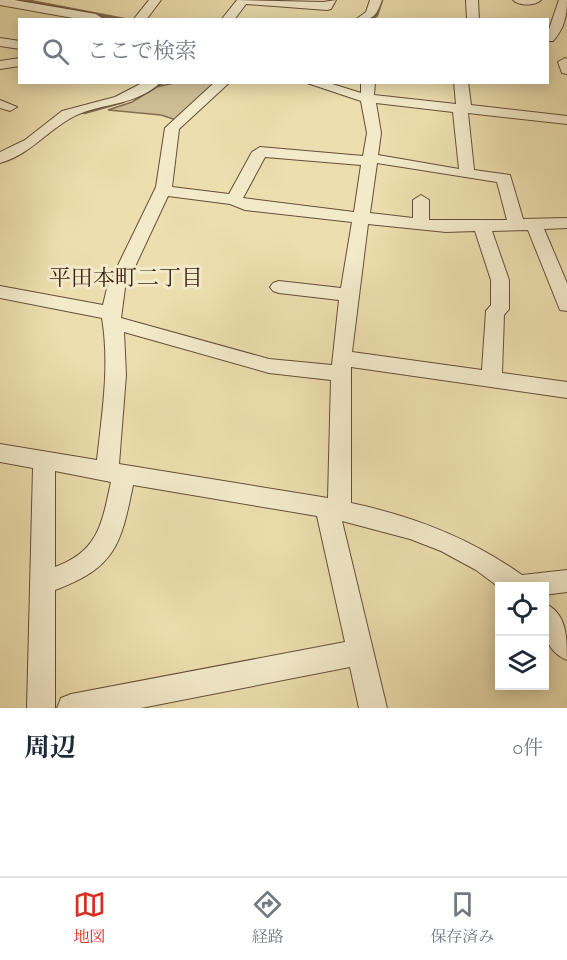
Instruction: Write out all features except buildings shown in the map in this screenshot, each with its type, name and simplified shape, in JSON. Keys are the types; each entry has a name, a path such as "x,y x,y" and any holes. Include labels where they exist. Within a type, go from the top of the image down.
{"street":[{"path":"140,18 155,0"},
{"path":"228,18 243,0 327,6 330,0"},
{"path":"364,18 371,14 376,0"},
{"path":"383,18 389,0"},
{"path":"471,0 473,18"},
{"path":"519,0 535,0"},
{"path":"549,37 555,31 565,0"},
{"path":"0,1 93,18"},
{"path":"549,38 567,39"},
{"path":"0,42 18,45"},
{"path":"0,65 18,62"},
{"path":"0,158 28,150 67,114 120,100 151,84"},
{"path":"43,583 62,577 96,558 108,536 115,473 116,375 113,318 116,288 162,190 169,162 172,128 222,84"},
{"path":"324,84 462,108 567,120"},
{"path":"461,84 467,174"},
{"path":"368,90 374,133 372,159 359,219 348,295 333,510 373,708"},
{"path":"234,200 260,152 372,159 504,178 525,225 567,305"},
{"path":"162,190 234,200 245,205 421,225 482,227 567,223"},
{"path":"421,200 421,225"},
{"path":"482,227 500,280 500,309 495,311 492,380"},
{"path":"279,287 348,295"},
{"path":"0,292 113,318 269,366 342,365 567,390"},
{"path":"0,453 333,510 440,538 480,558 512,582"},
{"path":"41,708 44,460"},
{"path":"549,583 567,581"},
{"path":"549,622 567,647"},
{"path":"70,708 360,652"}],"shaded area":[{"path":"170,84 218,84 176,120 161,115 108,110 132,102 157,87"}],"waterway":[{"path":"20,0 114,18"},
{"path":"371,18 376,15 381,0"},
{"path":"151,87 159,84"},
{"path":"84,112 123,101"}],"district":[{"name":"平田本町二丁目","path":"126,280"}]}
